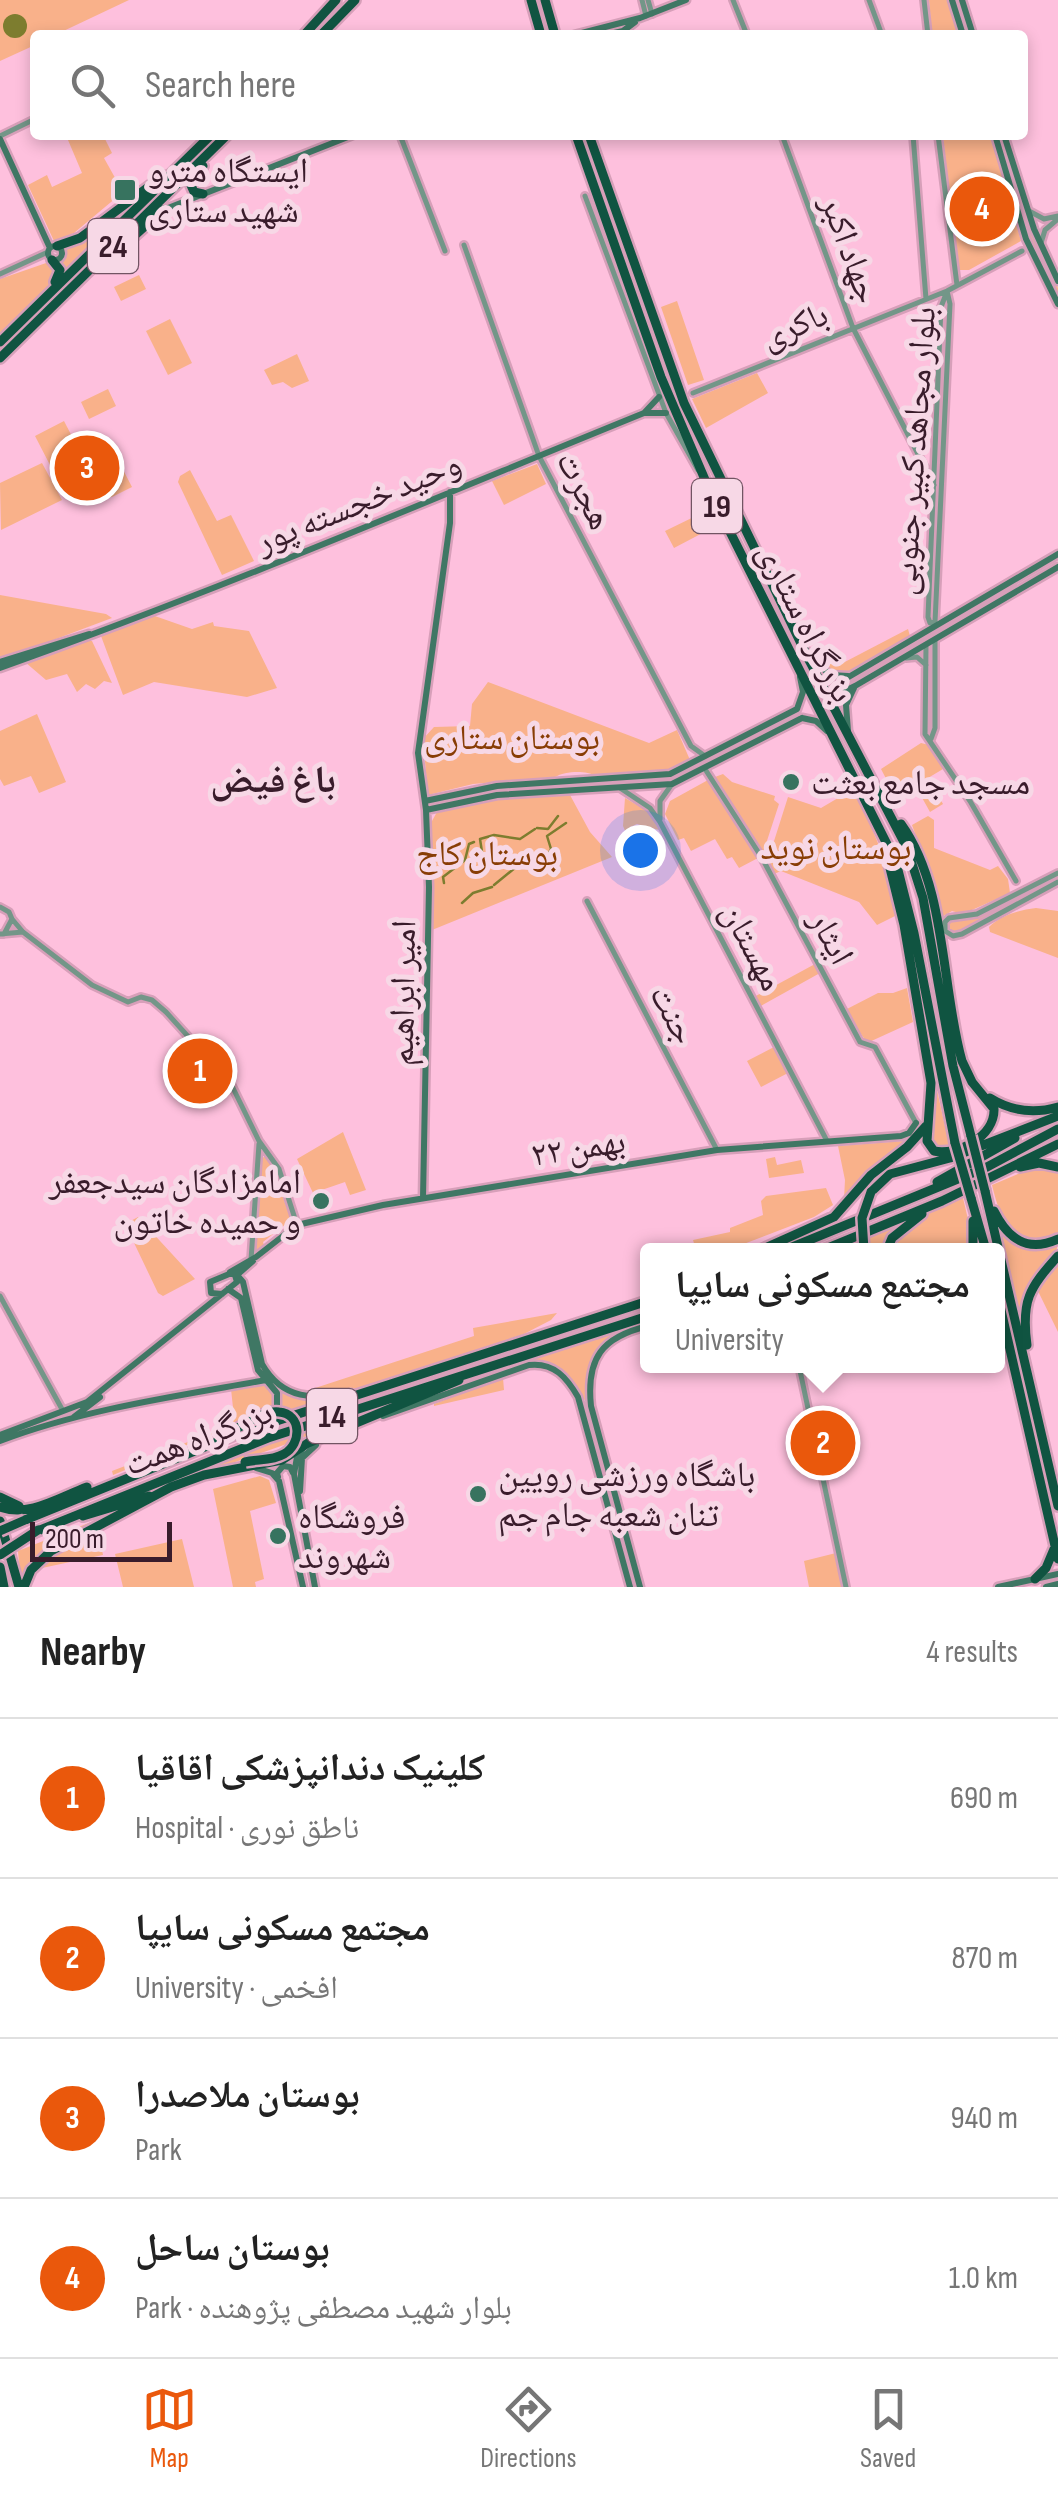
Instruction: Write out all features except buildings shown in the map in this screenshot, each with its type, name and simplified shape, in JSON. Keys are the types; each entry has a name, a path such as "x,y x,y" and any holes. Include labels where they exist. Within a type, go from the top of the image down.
{"highway":[{"path":"309,30 336,0"},
{"path":"327,30 354,0"},
{"path":"528,0 539,30"},
{"path":"545,0 554,30"},
{"name":"24","path":"0,342 206,140"},
{"path":"203,194 192,190 191,180 222,140"},
{"name":"24","path":"0,358 222,140"},
{"name":"بزرگراه ستاری","path":"578,140 660,377 703,475 881,830 904,890 955,1143 971,1198"},
{"name":"بزرگراه ستاری","path":"591,140 684,403 804,650 907,848 918,880 953,1066 985,1191"},
{"path":"42,301 60,272 52,250 80,238 186,160"},
{"path":"72,287 163,210"},
{"path":"881,830 904,925 931,1083 926,1141 934,1151 952,1150 988,1131 994,1109 972,1082 960,1053 932,898 920,860 906,831 883,799"},
{"path":"983,1094 1010,1109 1028,1112 1058,1107"},
{"path":"864,1243 862,1218 871,1192 890,1174 950,1158 1058,1116"},
{"path":"892,1208 1044,1122"},
{"path":"777,1243 834,1218 871,1175 907,1147 928,1124"},
{"path":"803,1243 988,1166 1058,1129"},
{"path":"840,1243 942,1201 1058,1144"},
{"path":"1003,1172 1038,1164 1058,1167"},
{"path":"985,1191 1002,1228 1012,1238 1035,1246 1058,1239"},
{"name":"19","path":"985,1191 997,1243"},
{"path":"971,1198 973,1243"},
{"name":"19","path":"971,1198 984,1243"},
{"path":"891,1243 901,1228 942,1201"},
{"path":"1028,1373 1026,1302 1040,1276 1058,1256"},
{"name":"19","path":"1005,1276 1058,1506"},
{"name":"بزرگراه همت","path":"0,1525 59,1505 236,1432 640,1305"},
{"name":"بزرگراه همت","path":"0,1547 268,1438 504,1361 640,1322"},
{"path":"1005,1329 1058,1558"},
{"path":"1005,1346 1012,1362"},
{"path":"245,1465 282,1460 504,1361"},
{"path":"0,1506 24,1510 236,1432 276,1412 286,1414 295,1424 297,1442 288,1452 272,1459 204,1476 103,1512 65,1519"},
{"path":"87,1493 110,1479"},
{"path":"21,1587 32,1569 53,1550 172,1488"},
{"path":"0,1497 17,1506 46,1502"},
{"path":"0,1525 21,1587"},
{"path":"0,1555 38,1530"},
{"path":"1035,1579 1046,1568 1056,1546"},
{"path":"0,1567 4,1587"}],"main road":[{"path":"593,30 686,0"},
{"path":"952,0 961,30"},
{"path":"962,0 971,30"},
{"path":"625,30 646,16"},
{"path":"0,137 52,250"},
{"path":"163,210 340,140"},
{"path":"996,140 1026,238 1058,304"},
{"path":"1006,140 1040,246 1058,281"},
{"name":"وحید خجسته پور","path":"0,665 85,639 425,503 644,412 659,397"},
{"name":"وحید خجسته پور","path":"644,412 666,413"},
{"name":"امیر ابراهیم","path":"423,1198 430,936 426,810 418,736 450,522 450,492"},
{"path":"425,503 442,506 450,522"},
{"path":"1058,554 836,685 835,693 841,694 1058,567"},
{"path":"804,650 830,675 854,674"},
{"path":"796,709 803,692 799,671"},
{"path":"849,737 846,705 854,686"},
{"path":"425,801 439,803 498,795 672,784 807,712 796,709 692,766 659,777 497,786 439,803 426,810"},
{"path":"802,718 816,721 836,740"},
{"name":"۲۲ بهمن","path":"234,1273 297,1225 423,1198 717,1150 901,1136 916,1123"},
{"path":"197,1312 212,1280 234,1273"},
{"path":"70,1419 237,1282 234,1273"},
{"path":"234,1273 244,1286 267,1378 306,1398 367,1390"},
{"path":"209,1290 213,1295 225,1292 242,1301 256,1364 277,1393 276,1408 236,1432"},
{"path":"640,1325 617,1335 602,1348 592,1374 591,1406 640,1587"},
{"path":"367,1419 539,1364 550,1366 567,1380 580,1407 630,1587"},
{"path":"0,1438 70,1419 267,1378"},
{"path":"0,1438 86,1402 115,1382"},
{"path":"580,1407 591,1406"},
{"path":"63,1412 70,1419"},
{"path":"294,1474 297,1457 312,1444"},
{"path":"300,1498 302,1458 312,1444"},
{"path":"245,1465 266,1470 279,1481"},
{"path":"283,1466 294,1474 314,1585 303,1586 277,1473 283,1466"},
{"path":"998,1587 1058,1574"},
{"path":"1046,1587 1058,1584"}],"street":[{"path":"645,0 646,16"},
{"path":"734,0 745,30"},
{"path":"869,0 880,30"},
{"path":"924,0 927,30"},
{"path":"0,137 30,122"},
{"path":"402,140 445,251"},
{"name":"جهاد اکبر","path":"784,140 854,328 934,485"},
{"path":"914,140 926,299"},
{"path":"939,140 957,286"},
{"path":"585,196 659,397 690,461 703,475"},
{"path":"1028,208 1038,218 1058,217"},
{"path":"1040,246 1046,230 1058,217"},
{"name":"هجرت","path":"464,244 539,456 690,746"},
{"path":"0,274 52,250"},
{"name":"باکری","path":"693,393 947,291 1022,252"},
{"name":"بلوار مجاهد کبیر جنوبی","path":"932,617 942,307 947,291"},
{"name":"بلوار مجاهد کبیر جنوبی","path":"928,632 937,607 950,304 947,291"},
{"path":"937,607 946,614 960,613"},
{"path":"931,739 935,728 935,640"},
{"path":"926,645 926,737 931,739 1016,881 1015,895"},
{"path":"903,658 917,657 926,665"},
{"path":"690,746 708,757"},
{"path":"690,746 692,766"},
{"name":"ایثار","path":"705,769 762,858 860,1042 875,1047 916,1123"},
{"path":"660,822 660,801 672,784"},
{"name":"مهستان","path":"620,788 636,796 660,822 827,1141"},
{"path":"1058,873 977,914 950,918 945,922 945,931 953,936 962,934 1058,882"},
{"path":"1016,881 1034,886"},
{"name":"جنت","path":"586,902 717,1150"},
{"path":"1,906 23,932 110,996 128,1002 141,997 152,1000 166,1012 231,1084 259,1141 279,1169 297,1225"},
{"path":"2,934 12,919"},
{"path":"2,934 23,932"},
{"path":"254,1258 259,1141"},
{"path":"0,1296 63,1412"},
{"path":"801,1373 846,1587"}],"green space":[{"path":"0,0 129,0 66,30 30,30 30,47 0,61"},
{"path":"929,0 949,0 958,30 932,30"},
{"path":"68,140 106,140 112,153 104,158 123,192 74,233 54,241 28,185 47,175 52,187 82,173"},
{"path":"944,140 993,140 1021,241 969,270 957,270"},
{"path":"998,140 1003,140 1034,239 1058,288 1058,297 1030,241"},
{"path":"165,176 61,278 56,262 63,256 62,247 77,245"},
{"path":"49,262 58,277 0,338 0,279"},
{"path":"139,275 146,289 121,301 114,287"},
{"path":"677,301 704,380 688,385 661,307"},
{"path":"170,319 192,363 168,375 146,331"},
{"path":"297,354 309,381 292,388 283,382 272,385 264,370"},
{"path":"757,373 768,393 706,428 692,399"},
{"path":"108,389 116,406 89,419 81,402"},
{"path":"64,421 78,448 105,435 132,487 112,497 66,496 35,436"},
{"path":"42,463 62,500 1,530 0,483"},
{"path":"537,464 546,484 504,505 492,481"},
{"path":"190,470 217,521 231,515 254,561 222,575 178,482"},
{"path":"704,512 712,528 674,548 665,531"},
{"path":"0,595 106,614 112,618 0,660"},
{"path":"152,615 192,629 213,622 214,626 249,631 277,688 247,697 154,682 123,695 101,636"},
{"path":"908,629 910,636 850,671 827,668 819,658 831,652 839,665"},
{"path":"92,641 112,683 104,681 95,689 86,684 77,692 67,674 46,680 25,662"},
{"name":"بوستان ستاری","path":"488,682 649,743 677,730 690,760 673,772 596,776 570,772 555,777 473,784 428,795 423,739 434,727 470,726 472,704"},
{"path":"37,714 66,782 39,793 31,776 4,786 0,779 0,731"},
{"path":"921,743 929,745 943,769 928,778 943,804 930,812 915,785 895,796 881,769"},
{"path":"723,774 732,782 775,796 779,804 763,853 715,777"},
{"path":"708,780 758,858 739,868 732,857 727,859 715,839 691,851 684,838 678,840 665,814 670,801"},
{"name":"بوستان نوید","path":"855,788 880,848 897,915 877,925 859,902 781,871 774,874 768,860 788,797 821,808"},
{"name":"بوستان کاج","path":"570,795 590,832 612,857 432,930 432,821 437,812 503,799"},
{"path":"625,798 649,812 659,830 637,824 630,827 639,846 633,849 623,826"},
{"path":"928,816 934,820 934,848 990,870 998,866 1008,879 1010,893 963,914 952,911 940,918 933,884 912,825"},
{"path":"1058,878 956,933 947,929 950,919 992,911"},
{"path":"1036,908 1058,911 1058,958 990,932 989,927 1005,916"},
{"path":"815,964 820,973 759,1007 754,997"},
{"path":"907,988 913,1022 867,1043 845,1010 878,993"},
{"path":"774,1047 788,1073 761,1087 747,1061"},
{"path":"935,1081 950,1149 936,1149 928,1137 936,1106"},
{"path":"343,1132 366,1190 350,1195 345,1182 313,1193 297,1159"},
{"path":"907,1142 864,1175 844,1199 845,1180 838,1146"},
{"path":"268,1155 291,1220 254,1254 262,1158"},
{"path":"775,1157 777,1165 801,1160 804,1173 769,1178 766,1159"},
{"path":"1037,1166 1058,1171 1058,1234 1031,1242 1012,1232 1005,1222 992,1185"},
{"path":"826,1188 833,1205 814,1217 746,1243 694,1243 693,1240 730,1232 730,1228 763,1215 761,1201 766,1196"},
{"path":"963,1198 970,1243 898,1243 905,1231 932,1212"},
{"path":"138,1217 195,1279 163,1296 158,1293 125,1224"},
{"path":"907,1220 887,1243 867,1243 865,1238"},
{"path":"996,1223 1016,1240 1058,1241 1051,1261 1027,1290 1021,1332 1005,1262 1005,1243 1001,1243"},
{"path":"1058,1265 1058,1332 1037,1289"},
{"path":"557,1313 524,1334 361,1388 303,1392 474,1336 473,1328"},
{"path":"621,1329 604,1342 593,1359 588,1399 583,1400 568,1377 550,1366 531,1363 509,1366 420,1398 521,1359"},
{"path":"503,1378 504,1390 434,1406 434,1404"},
{"path":"263,1383 275,1392 276,1402 271,1411 113,1475 112,1471 227,1427 234,1417 231,1389"},
{"path":"446,1383 281,1446 103,1508 253,1449"},
{"path":"273,1385 295,1397 329,1398 264,1420 280,1404 280,1394"},
{"path":"260,1476 269,1480 276,1503 250,1511 264,1579 255,1582 256,1587 233,1587 213,1489"},
{"path":"139,1503 63,1541 21,1587 18,1551"},
{"path":"99,1536 103,1555 42,1568 57,1555"},
{"path":"182,1539 194,1587 123,1587 115,1554"},
{"path":"836,1553 843,1587 809,1587 804,1561"}],"shaded area":[{"path":"15,14 27,26 15,38 3,26"}],"waterway":[{"path":"537,828 548,829 558,816"},
{"path":"494,885 521,863 546,858 551,849 547,836 566,823"},
{"path":"482,852 480,839 494,835 520,839 535,829"},
{"path":"444,883 443,877 465,860 469,844 474,842"},
{"path":"462,903 473,893 492,887"}],"place":[{"name":"ایستگاه مترو شهید ستاری","path":"125,190"},
{"name":"بوستان ساحل","path":"982,209"},
{"name":"بوستان ملاصدرا","path":"87,468"},
{"name":"مسجد جامع بعثت","path":"791,782"},
{"name":"کلینیک دندانپزشکی اقاقیا","path":"200,1071"},
{"name":"امامزادگان سیدجعفر و حمیده خاتون","path":"321,1201"},
{"name":"مجتمع مسکونی سایپا","path":"823,1443"},
{"name":"باشگاه ورزشی رویین تنان شعبه جام جم","path":"478,1494"},
{"name":"فروشگاه شهروند","path":"278,1536"}],"district":[{"name":"باغ فیض","path":"273,779"}]}
